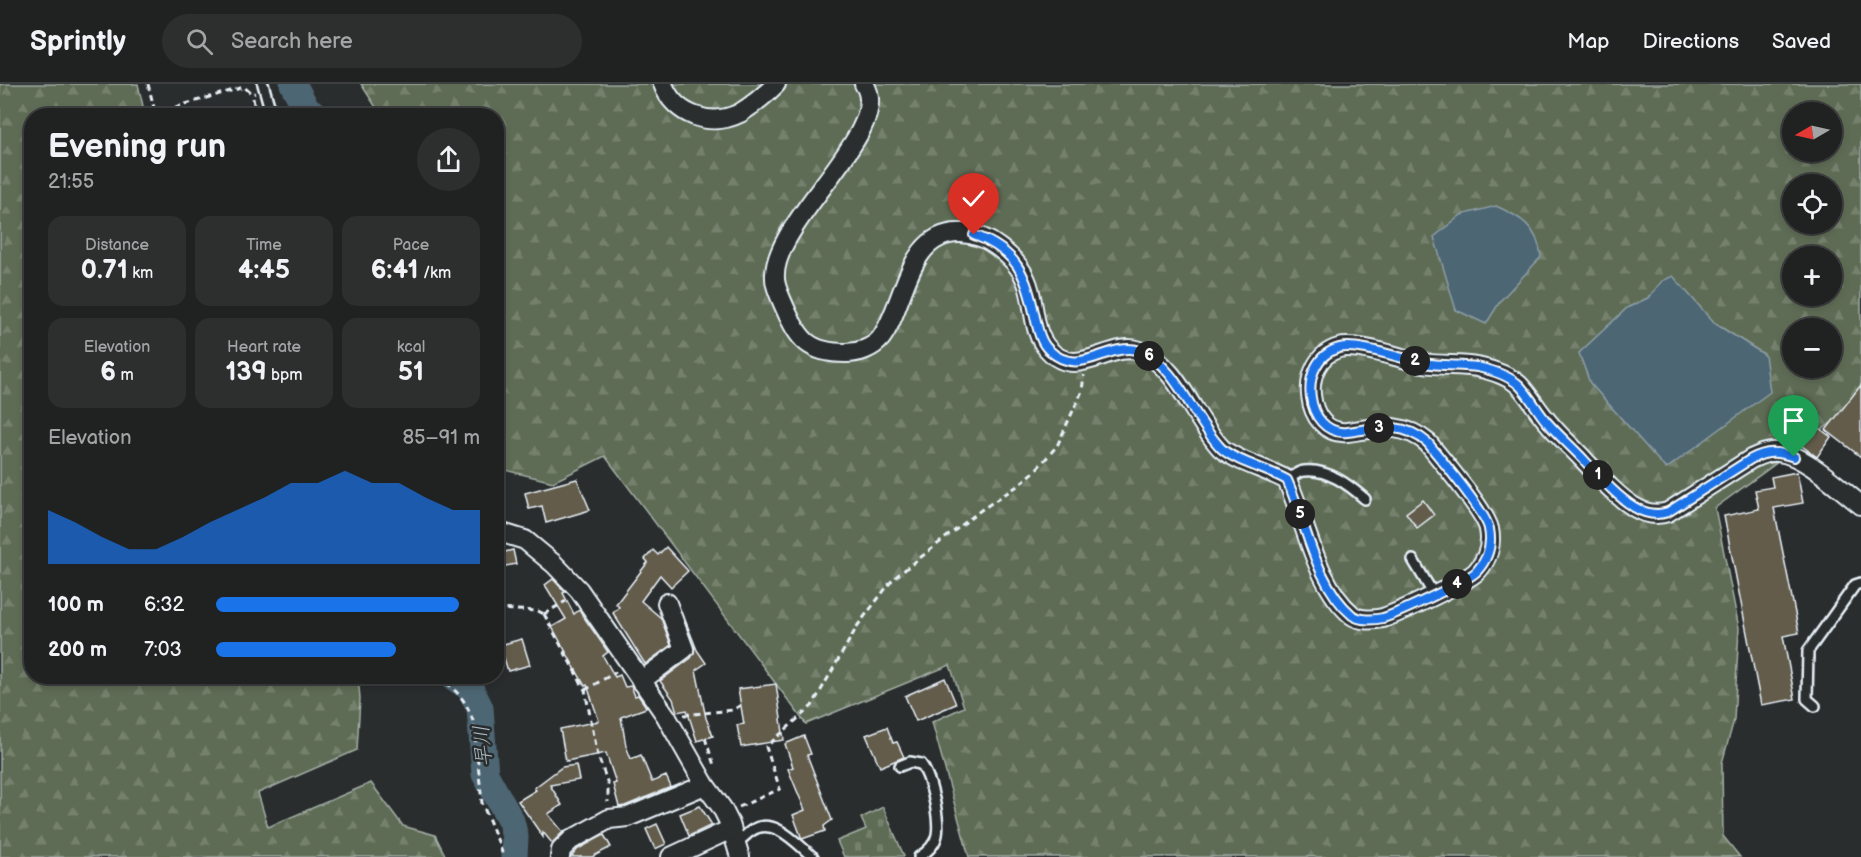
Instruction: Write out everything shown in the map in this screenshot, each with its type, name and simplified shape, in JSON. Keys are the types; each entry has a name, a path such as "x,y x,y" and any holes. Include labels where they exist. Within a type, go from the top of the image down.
{"street":[{"path":"663,84 666,93 679,108 705,119 718,119 738,113 761,98 776,84"},
{"path":"864,84 869,90 870,107 866,121 782,248 777,261 774,273 776,286 795,332 809,345 824,351 852,353 865,350 880,340 896,312 909,274 918,256 928,244 938,237 961,233 991,242 1010,256 1026,279 1038,332 1047,349 1058,357 1072,362 1086,362 1119,351 1139,351 1154,359 1168,370 1197,417 1222,449 1287,480 1329,587 1354,617 1363,620 1382,618 1476,573 1486,559 1490,542 1489,526 1481,512 1428,443 1418,435 1406,429 1390,427 1341,432 1329,427 1318,417 1310,388 1312,375 1317,362 1327,352 1342,347 1360,348 1424,363 1478,368 1501,374 1519,385 1548,423 1608,485 1632,506 1644,512 1659,515 1668,512 1751,459 1764,453 1779,452 1794,457 1811,467 1861,505"},
{"path":"504,533 525,540 554,564 579,590 669,721 705,785 722,808 736,843 671,857"},
{"path":"641,681 684,649 667,603"},
{"path":"560,857 561,850 571,840 609,819 628,817 705,785"}],"lane":[{"path":"264,87 270,108"},
{"path":"1287,480 1302,471 1324,473 1347,484 1365,499"},
{"path":"1413,560 1434,595"},
{"path":"1815,706 1807,699 1808,651 1855,585 1861,583"},
{"path":"900,766 910,762 921,764 927,772 937,820 937,836 931,848 919,857"},
{"path":"736,843 751,830 769,826 779,830 813,857"}],"path":[{"path":"148,84 154,108"},
{"path":"250,84 255,108"},
{"path":"175,108 244,87 252,94"},
{"path":"252,94 264,87"},
{"path":"736,809 780,789 766,747 812,706 858,625 893,579 981,510 1016,487 1034,472 1057,446 1082,391 1086,362"},
{"path":"544,614 579,590"},
{"path":"504,609 538,610 544,614 585,690 598,756 608,784 609,819"},
{"path":"585,690 630,664"},
{"path":"448,684 460,693 471,714 482,803 503,857"},
{"path":"669,721 687,714 733,710 741,705"}],"green space":[{"path":"0,84 138,84 143,108 24,108 24,684 359,684 357,750 258,793 268,827 371,783 403,826 435,835 446,857 0,857"},
{"path":"361,84 1861,84 1861,401 1715,508 1739,628 1734,720 1722,763 1723,836 1740,857 969,857 932,722 964,707 950,665 806,724 605,456 553,482 504,470 504,108 376,108","holes":["1673,277 1714,323 1765,355 1627,308 1648,298"]},
{"path":"883,807 904,856 844,857 837,841 866,829 861,818"}],"water":[{"path":"1496,206 1527,224 1536,238 1541,257 1501,300 1486,324 1456,310 1434,237 1461,215"},
{"path":"1673,276 1714,323 1765,355 1770,392 1666,469 1590,383 1579,353 1627,308 1648,298 1662,281"}],"building":[{"path":"1861,385 1861,457 1826,430"},
{"path":"1819,428 1831,437 1817,457 1798,443"},
{"path":"1797,472 1803,503 1774,508 1799,633 1783,636 1795,699 1761,705 1724,516 1759,509 1755,490 1773,487 1771,477"},
{"path":"577,479 590,510 546,523 542,506 529,509 525,493"},
{"path":"1423,500 1434,515 1417,528 1406,513"},
{"path":"666,547 688,571 671,587 660,575 641,601 661,618 671,645 645,664 613,613 619,607 616,604 648,562 645,559 653,550 658,555"},
{"path":"513,550 516,564 504,566 504,552"},
{"path":"553,579 565,592 563,593 574,614 579,610 608,652 603,656 615,677 620,675 625,687 631,686 635,696 638,695 645,705 646,708 621,717 626,746 631,759 641,755 652,782 666,776 671,787 619,807 613,784 616,783 606,753 566,761 560,729 599,721 587,685 585,686 552,627 566,619 545,585"},
{"path":"684,617 697,650 706,663 696,670 706,718 713,736 697,741 687,710 677,712 673,699 660,681 691,658 694,653 695,645"},
{"path":"522,639 530,665 508,671 504,658 504,644"},
{"path":"945,678 956,704 916,721 905,696"},
{"path":"776,684 784,740 741,747 737,725 744,724 738,689"},
{"path":"887,727 893,743 897,742 904,757 880,767 866,735"},
{"path":"804,736 811,754 807,755 832,820 824,826 825,831 802,839 793,815 805,810 788,769 793,767 785,744"},
{"path":"576,765 579,780 550,785 562,805 548,814 563,832 552,843 543,832 543,837 518,801 536,790 534,788 562,767"},
{"path":"700,806 712,825 689,836 680,814"},
{"path":"657,824 666,844 655,849 646,829"},
{"path":"604,835 611,847 592,857 571,857 578,849"}],"waterway":[{"name":"早川","path":"293,84 306,108"},
{"name":"早川","path":"464,684 470,688 480,708 485,774 511,821 515,837 514,857"}],"route":[{"path":"974,235 991,242 1010,256 1026,279 1038,332 1047,349 1058,357 1072,362 1086,362 1119,351 1139,351 1154,359 1168,370 1197,417 1222,449 1287,480 1329,587 1354,617 1363,620 1382,618 1476,573 1486,559 1490,542 1489,526 1481,512 1428,443 1418,435 1406,429 1390,427 1341,432 1329,427 1318,417 1310,388 1317,362 1327,352 1342,347 1360,348 1424,363 1478,368 1501,374 1519,385 1548,423 1608,485 1632,506 1644,512 1659,515 1668,512 1764,453 1779,452 1794,457"}]}
